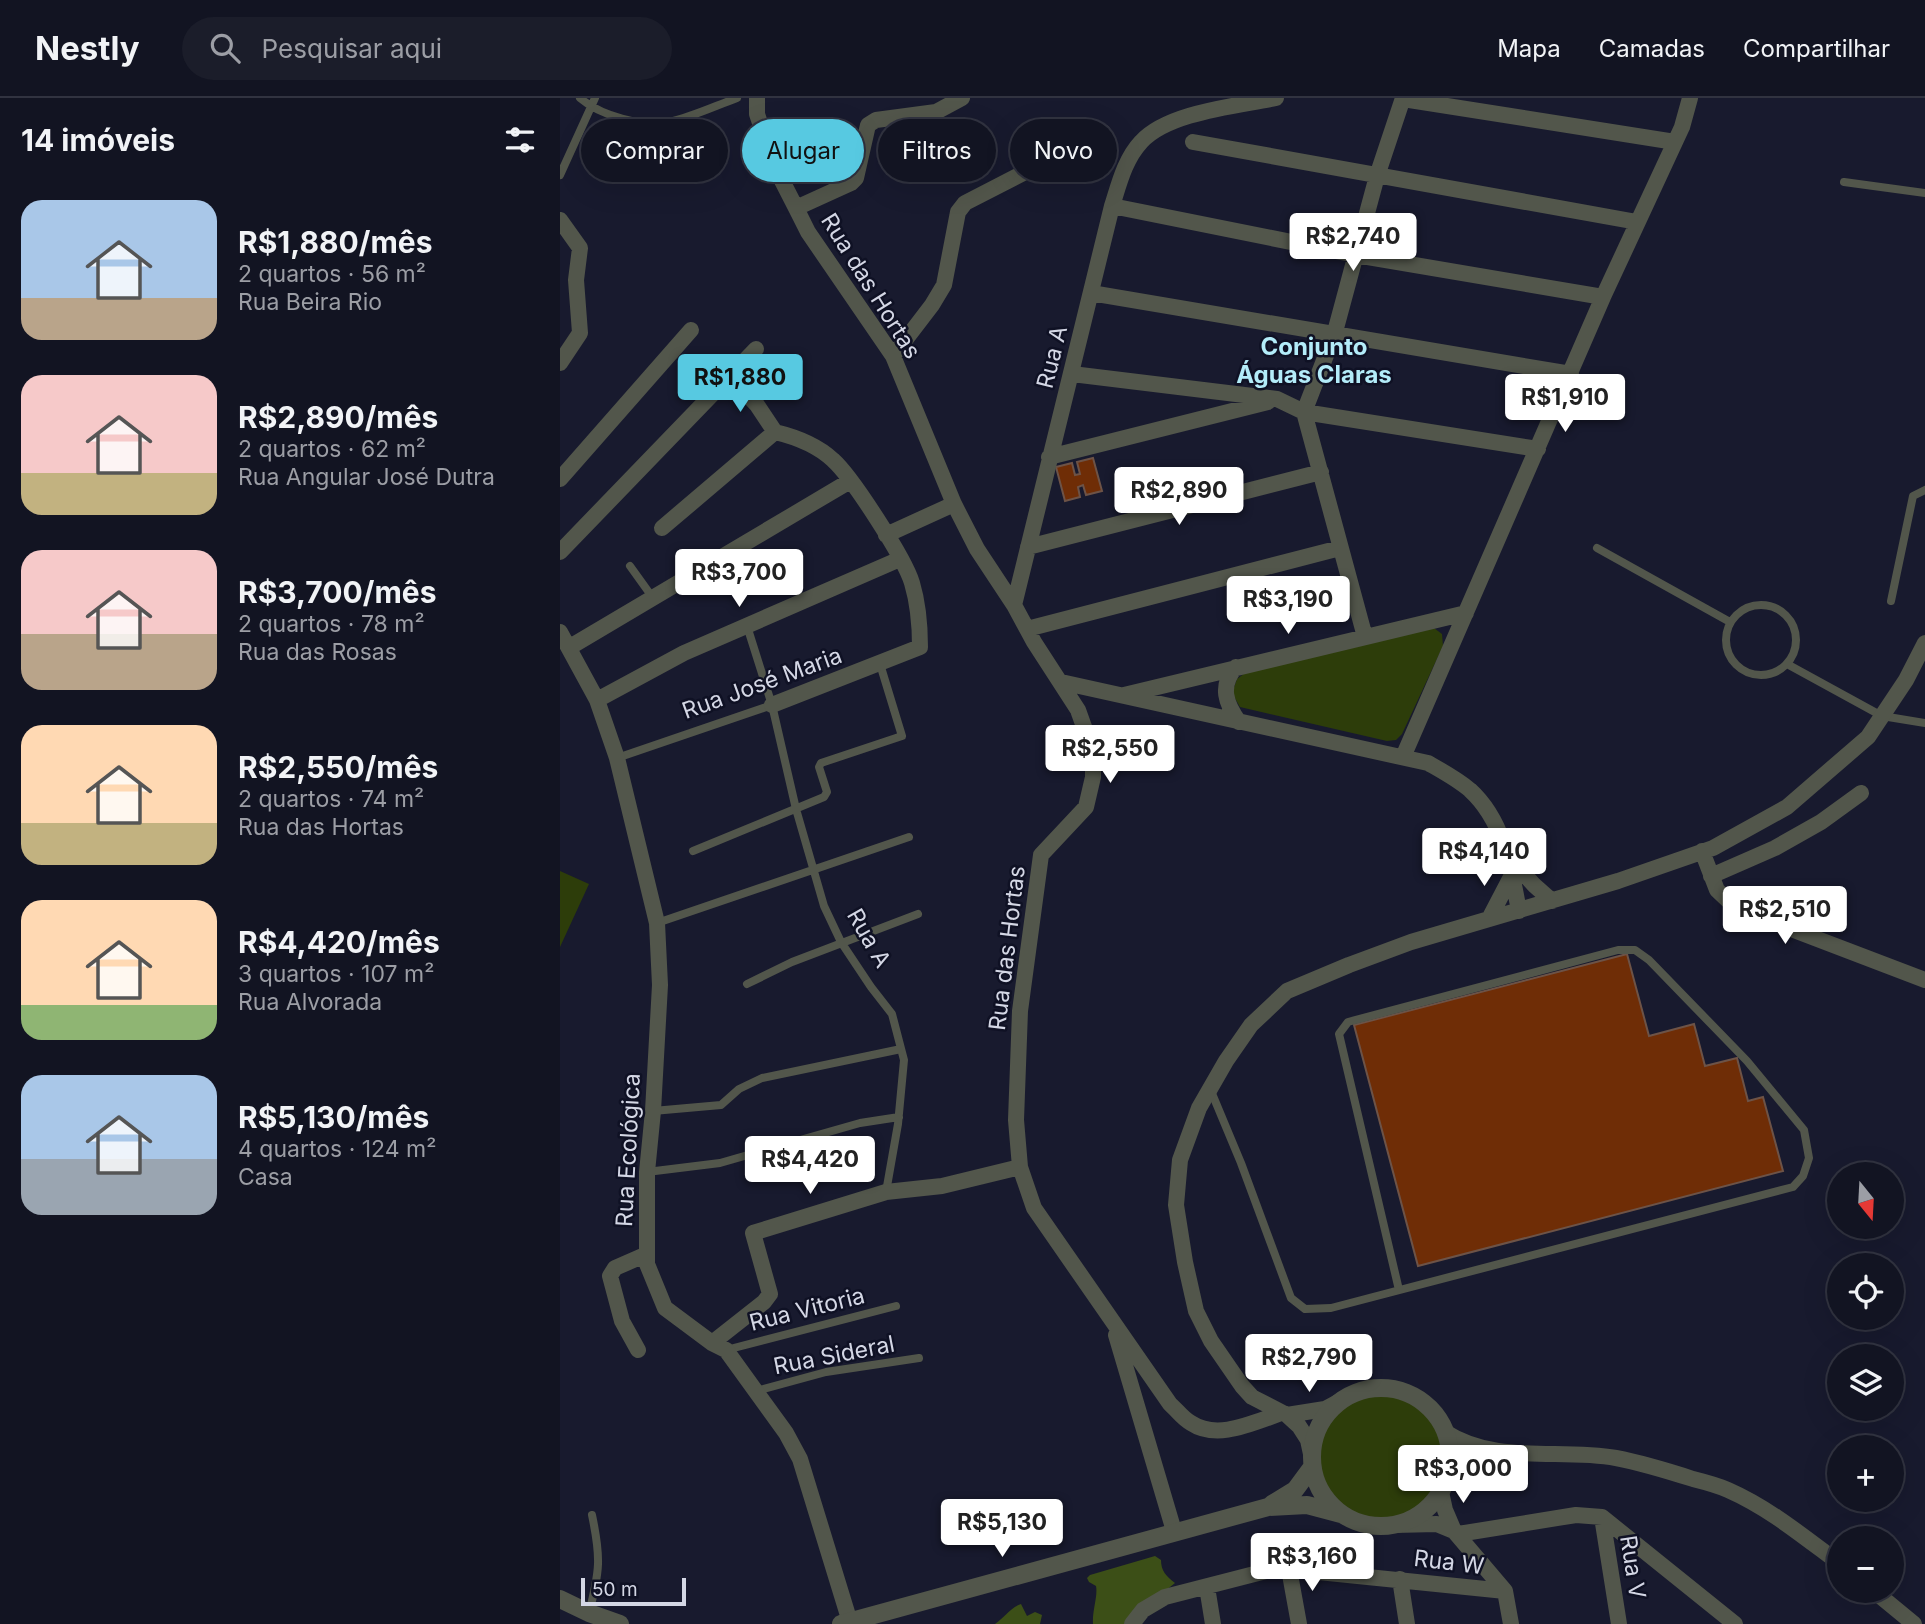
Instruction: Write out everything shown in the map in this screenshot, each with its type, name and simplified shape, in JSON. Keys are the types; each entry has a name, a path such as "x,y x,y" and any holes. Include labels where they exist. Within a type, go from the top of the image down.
{"street":[{"name":"Rua das Hortas","path":"757,98 757,114 774,165 808,232 893,356 954,504 977,549 1078,710 1093,752 1093,777 1086,807 1041,855 1020,1011 1016,1120 1020,1167 1034,1208 1170,1404 1191,1423 1211,1432 1284,1414 1325,1409 1340,1401"},
{"path":"796,208 851,183 856,178 868,125 876,120 936,112 962,98"},
{"name":"Rua A","path":"1014,605 1112,206 1121,177 1133,152 1143,139 1154,131 1185,117 1276,98"},
{"path":"1365,637 1304,412 1335,332 1377,176 1403,98 1675,142"},
{"path":"1403,757 1603,297 1682,127 1690,98"},
{"path":"1193,142 1637,222"},
{"path":"893,356 944,285 958,212 965,203 1010,180"},
{"path":"1112,206 1356,255 1603,297"},
{"path":"560,220 580,248 576,281 580,302 580,333 560,363"},
{"path":"1091,293 1335,332 1571,374"},
{"path":"560,479 691,330"},
{"path":"560,552 756,349"},
{"path":"1072,374 1277,399 1304,412 1538,449"},
{"path":"597,700 684,653 900,559 850,481 833,460 800,438 775,432 757,405 730,376"},
{"path":"1049,457 1277,399"},
{"path":"662,528 775,432"},
{"path":"1028,547 1321,472"},
{"path":"570,647 850,481"},
{"path":"886,535 954,504"},
{"path":"1027,629 1340,548"},
{"name":"Rua José Maria","path":"772,705 920,647 920,626 912,581 900,559"},
{"path":"1119,696 1466,613"},
{"name":"Rua Ecológica","path":"560,632 597,700 618,758 657,923 660,985 647,1172 647,1264 665,1308 719,1346 786,1433 800,1459 846,1623"},
{"path":"1341,1514 1327,1501 1317,1485 1305,1432 1284,1414 1252,1396 1211,1341 1196,1311 1185,1262 1176,1205 1180,1160 1209,1088 1251,1025 1287,991 1411,942 1552,901 1702,851 1787,807 1868,737 1906,680 1925,643"},
{"path":"1236,667 1230,674 1226,687 1227,704 1239,722"},
{"path":"1061,682 1428,763 1471,791 1495,824 1509,857 1519,911"},
{"path":"1712,876 1775,848 1821,822 1861,793"},
{"path":"1702,851 1717,890 1736,908 1925,980"},
{"path":"1509,857 1552,901"},
{"path":"1489,919 1513,873"},
{"path":"719,1346 769,1294 753,1233 886,1192 942,1186 1020,1167"},
{"path":"639,1350 622,1321 610,1276 611,1271 647,1254"},
{"path":"1112,1323 1174,1531"},
{"path":"1268,1507 1295,1490 1311,1460 1315,1434 1325,1416 1340,1401 1359,1392 1380,1388 1400,1391 1419,1400 1435,1414 1445,1432 1450,1450 1449,1469 1442,1490 1448,1521 1505,1591 1511,1624"},
{"path":"1445,1432 1472,1446 1529,1454 1613,1457 1649,1465 1728,1490 1789,1525 1827,1554"},
{"path":"1394,1525 1428,1507 1461,1472 1529,1454"},
{"path":"846,1623 1174,1531 1289,1504 1307,1505 1341,1514 1366,1525 1437,1524 1456,1533 1576,1515 1602,1517 1716,1616 1735,1624"},
{"name":"Rua V","path":"1602,1517 1619,1624"},
{"path":"1289,1569 1299,1624"},
{"name":"Rua W","path":"1132,1624 1143,1610 1166,1597 1266,1571 1289,1569 1505,1591"},
{"path":"1400,1579 1407,1624"},
{"path":"1206,1587 1213,1624"},
{"path":"560,1600 620,1624"},
{"path":"1889,1603 1914,1624"}],"lane":[{"path":"580,98 591,107 633,121 668,122 737,98"},
{"path":"560,175 595,98"},
{"path":"1844,182 1925,193"},
{"path":"1891,601 1913,496 1925,490"},
{"path":"1597,548 1730,622"},
{"path":"630,566 653,598"},
{"path":"1758,604 1766,604 1782,611 1796,632 1795,649 1787,664 1765,675 1756,675 1740,668 1729,656 1726,648 1725,639 1730,622 1741,610 1758,604"},
{"name":"Rua A","path":"747,626 772,705 796,808 824,906 841,942 892,1014 904,1060 899,1117 886,1192"},
{"path":"693,851 827,795 819,767 821,763 902,736 880,664"},
{"path":"1787,664 1882,716 1925,723"},
{"name":"Rua José Maria","path":"618,758 772,705"},
{"path":"657,923 909,837"},
{"path":"747,984 792,962 918,914"},
{"path":"1209,1088 1241,1163 1291,1298 1305,1309 1331,1308 1793,1187 1803,1176 1809,1158 1804,1130 1747,1060 1649,960 1635,950 1618,950 1348,1022 1339,1034 1399,1290"},
{"path":"653,1111 721,1105 739,1089 762,1078 901,1049"},
{"path":"647,1172 720,1163 860,1123 899,1117"},
{"name":"Rua Vitoria","path":"719,1346 897,1306"},
{"name":"Rua Sideral","path":"756,1391 825,1372 919,1358"},
{"path":"589,1613 599,1564 592,1515"}],"green space":[{"path":"1434,628 1442,634 1443,646 1402,734 1396,740 1387,741 1240,707 1232,693 1237,679 1245,673"},
{"path":"560,871 589,884 560,947"},
{"path":"1380,1395 1404,1399 1424,1413 1438,1433 1442,1457 1438,1481 1424,1501 1404,1515 1380,1519 1356,1515 1336,1501 1322,1481 1318,1457 1322,1433 1336,1413 1356,1399"},
{"path":"1155,1556 1161,1560 1165,1573 1175,1583 1124,1624 1093,1624 1096,1586 1087,1578"},
{"path":"1021,1604 1027,1616 1035,1612 1042,1615 1040,1624 995,1624 1014,1608"}],"building":[{"path":"1093,458 1102,491 1086,495 1083,485 1078,487 1080,497 1065,501 1056,467 1072,463 1075,475 1080,474 1077,462"},
{"path":"1627,954 1649,1036 1694,1024 1705,1066 1737,1058 1748,1101 1763,1097 1783,1171 1418,1266 1354,1025"}],"district":[{"name":"Conjunto Águas Claras","path":"1314,361"}]}
